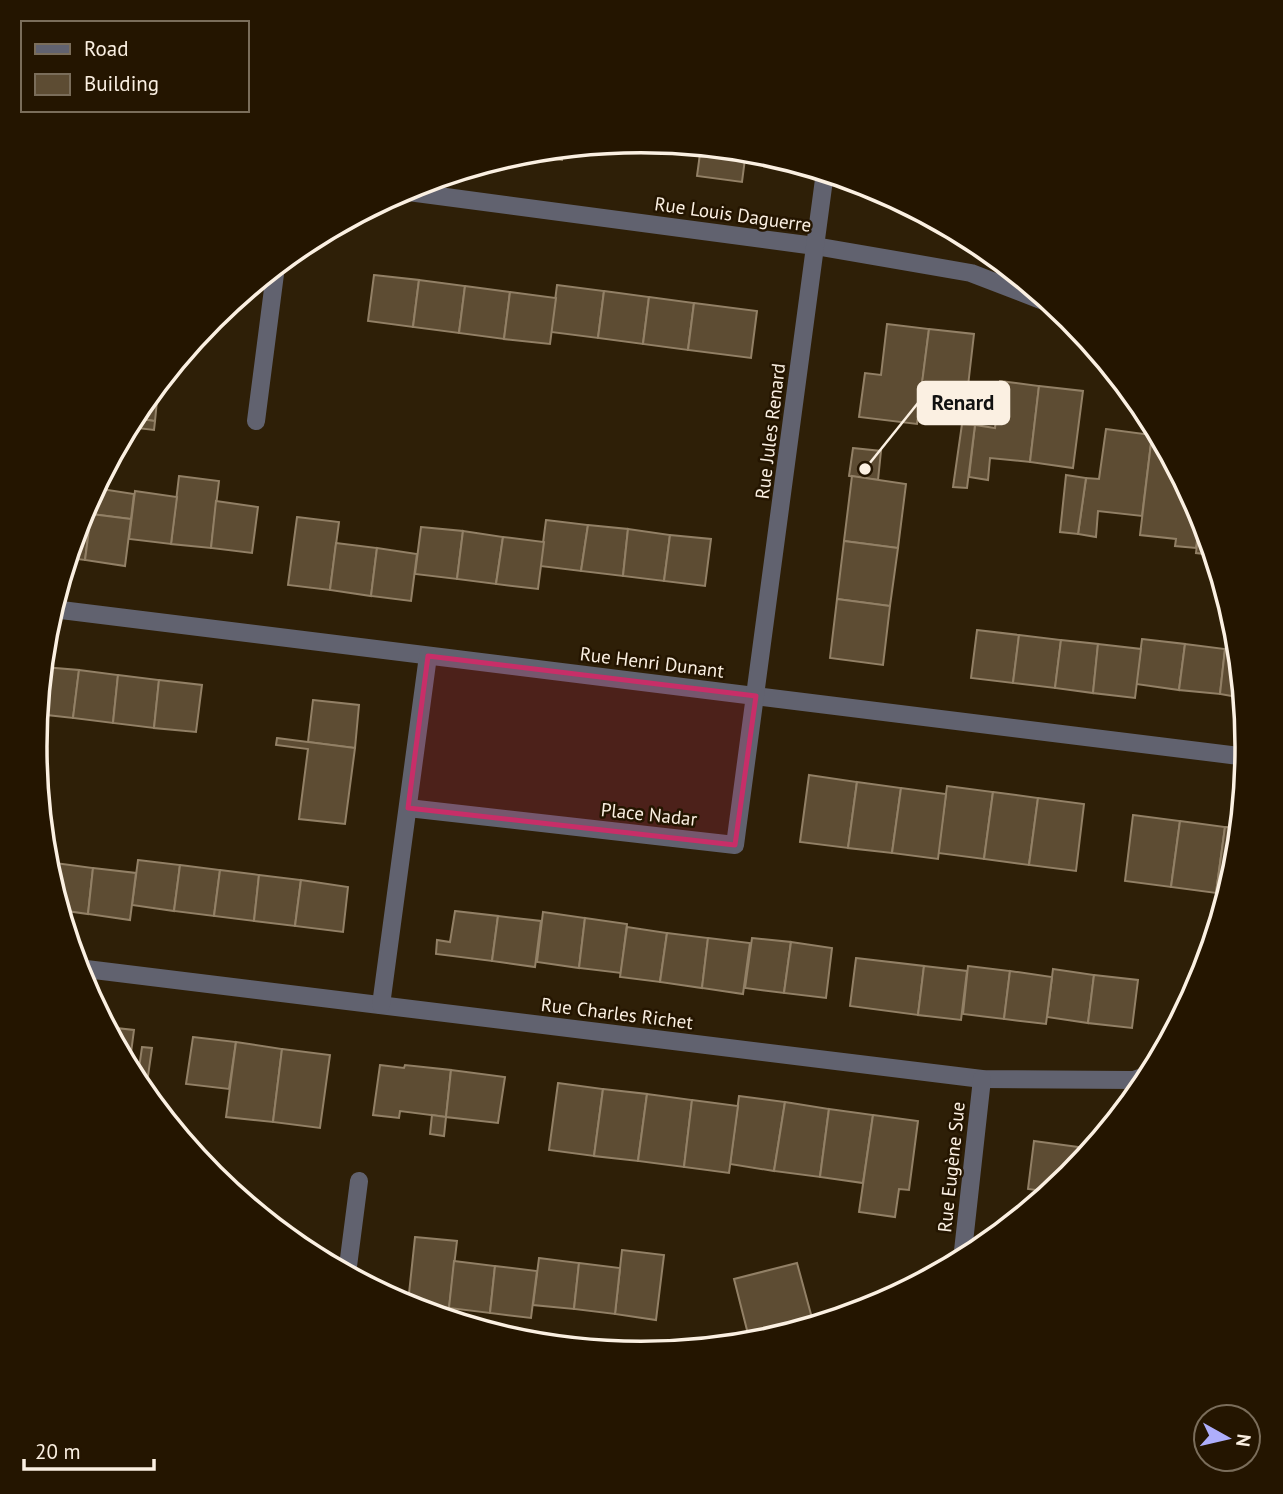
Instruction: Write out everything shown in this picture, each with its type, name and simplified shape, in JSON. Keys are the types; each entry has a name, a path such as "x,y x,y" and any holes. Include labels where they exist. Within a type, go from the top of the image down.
{"street":[{"name":"Rue Jules Renard","path":"756,696 824,181"},
{"name":"Rue Louis Daguerre","path":"424,194 815,246 971,273 1026,294"},
{"path":"256,421 274,281"},
{"name":"Rue Henri Dunant","path":"63,610 1236,756"},
{"path":"382,1005 428,656"},
{"name":"Place Nadar","path":"408,808 735,845 756,696"},
{"name":"Rue Charles Richet","path":"90,970 982,1079 1134,1080"},
{"name":"Rue Eugène Sue","path":"964,1246 982,1079"},
{"path":"348,1264 359,1181"}],"highlighted area":[{"path":"428,656 756,696 735,845 408,808"}],"building":[{"path":"700,156 745,162 742,182 697,176"},
{"path":"374,275 419,280 413,327 368,321"},
{"path":"419,280 465,286 459,333 413,327"},
{"path":"557,285 604,291 598,338 551,332"},
{"path":"465,286 510,292 504,339 459,333"},
{"path":"604,291 649,297 643,344 598,338"},
{"path":"510,292 556,298 550,344 504,339"},
{"path":"649,297 694,303 688,350 643,344"},
{"path":"694,303 757,311 751,358 688,350"},
{"path":"887,324 929,329 917,424 859,417 865,373 881,375"},
{"path":"929,329 974,334 965,412 919,406"},
{"path":"1000,381 1039,386 1030,462 990,458 988,480 969,477 975,425 995,428"},
{"path":"1039,386 1083,391 1073,468 1030,462"},
{"path":"157,404 155,421 145,420"},
{"path":"145,420 155,421 154,430 140,428"},
{"path":"962,424 975,425 967,488 953,487"},
{"path":"1106,429 1146,434 1151,442 1142,516 1098,511 1096,537 1078,534 1086,478 1099,479"},
{"path":"1151,442 1191,520 1197,538 1196,548 1175,546 1176,539 1140,535"},
{"path":"853,448 881,451 878,480 849,476"},
{"path":"1066,475 1086,478 1078,534 1060,532"},
{"path":"179,476 219,481 211,548 171,544"},
{"path":"852,476 906,484 898,548 844,541"},
{"path":"106,490 134,494 131,519 95,514"},
{"path":"135,491 177,497 171,544 129,539"},
{"path":"216,501 258,507 252,553 211,548"},
{"path":"95,514 131,519 125,566 85,560 89,528"},
{"path":"297,517 339,522 330,590 288,585"},
{"path":"546,520 588,525 581,571 540,566"},
{"path":"588,525 628,529 623,576 581,571"},
{"path":"421,527 463,531 457,579 415,574"},
{"path":"89,528 85,560 78,559"},
{"path":"628,529 670,535 664,581 623,576"},
{"path":"463,531 503,537 496,584 457,579"},
{"path":"670,535 711,539 705,586 664,581"},
{"path":"503,537 544,542 538,589 496,584"},
{"path":"1198,539 1203,554 1196,553"},
{"path":"844,541 898,548 890,606 837,599"},
{"path":"336,543 377,548 371,596 330,590"},
{"path":"377,548 417,554 411,601 371,596"},
{"path":"837,599 890,606 883,665 830,658"},
{"path":"977,630 1019,635 1013,683 971,678"},
{"path":"1019,635 1061,640 1055,688 1013,683"},
{"path":"1142,639 1185,644 1179,690 1136,684"},
{"path":"1061,640 1098,644 1093,693 1055,688"},
{"path":"1098,644 1141,649 1135,698 1093,693"},
{"path":"1185,644 1225,649 1220,694 1179,690"},
{"path":"1225,649 1227,649 1231,669 1233,696 1220,694"},
{"path":"52,668 79,670 73,718 49,715"},
{"path":"79,670 118,675 113,723 73,718"},
{"path":"118,675 159,680 154,728 113,723"},
{"path":"159,680 202,685 196,732 154,728"},
{"path":"313,700 359,705 355,748 308,742"},
{"path":"277,738 355,748 345,824 299,819 308,749 276,745"},
{"path":"809,775 857,782 848,848 800,842"},
{"path":"857,782 901,788 892,853 848,848"},
{"path":"947,786 993,792 984,859 938,853"},
{"path":"901,788 946,794 938,859 892,853"},
{"path":"993,792 1038,798 1029,865 984,859"},
{"path":"1038,798 1084,804 1076,871 1029,865"},
{"path":"1133,815 1180,821 1171,887 1125,881"},
{"path":"1180,821 1225,827 1216,893 1171,887"},
{"path":"1225,827 1231,827 1218,893"},
{"path":"138,860 180,865 174,911 132,905"},
{"path":"59,864 93,868 88,914 70,911"},
{"path":"180,865 220,870 214,916 174,911"},
{"path":"93,868 136,873 130,920 88,914"},
{"path":"220,870 259,875 254,921 214,916"},
{"path":"259,875 301,880 295,926 254,921"},
{"path":"301,880 348,887 343,932 295,926"},
{"path":"455,911 498,916 492,961 436,954 437,940 450,942"},
{"path":"543,912 585,918 579,968 537,962"},
{"path":"498,916 541,921 535,967 492,961"},
{"path":"585,918 627,924 621,973 579,968"},
{"path":"627,927 667,933 660,982 620,977"},
{"path":"667,933 708,938 702,988 660,982"},
{"path":"708,938 750,943 743,994 702,988"},
{"path":"752,938 791,942 784,993 745,988"},
{"path":"791,942 832,948 826,998 784,993"},
{"path":"856,958 924,966 918,1015 850,1006"},
{"path":"924,966 967,971 961,1020 918,1015"},
{"path":"968,966 1010,971 1004,1019 963,1014"},
{"path":"1053,969 1094,975 1088,1023 1047,1017"},
{"path":"1010,971 1052,977 1046,1024 1004,1019"},
{"path":"1094,975 1138,980 1132,1028 1088,1023"},
{"path":"119,1028 134,1030 131,1051"},
{"path":"193,1037 236,1042 229,1089 186,1084"},
{"path":"236,1042 282,1049 273,1122 226,1117"},
{"path":"142,1047 152,1048 148,1076 139,1065"},
{"path":"282,1049 330,1055 320,1128 273,1122"},
{"path":"380,1065 451,1070 446,1117 400,1111 399,1118 373,1115"},
{"path":"451,1070 505,1077 498,1123 446,1117"},
{"path":"558,1083 603,1089 594,1156 549,1150"},
{"path":"603,1089 647,1094 638,1161 594,1156"},
{"path":"647,1094 692,1100 684,1167 638,1161"},
{"path":"739,1096 785,1102 774,1171 730,1164"},
{"path":"692,1100 738,1106 729,1173 684,1167"},
{"path":"785,1102 829,1109 820,1177 774,1171"},
{"path":"829,1109 873,1115 863,1183 820,1177"},
{"path":"432,1115 446,1117 444,1136 430,1134"},
{"path":"873,1115 918,1121 909,1190 899,1189 895,1217 859,1212"},
{"path":"1034,1141 1080,1147 1037,1190 1028,1189"},
{"path":"415,1237 457,1241 449,1308 409,1294"},
{"path":"622,1250 664,1255 656,1320 615,1314"},
{"path":"539,1258 579,1263 574,1309 533,1305"},
{"path":"454,1261 495,1266 490,1313 449,1308"},
{"path":"579,1263 620,1268 615,1314 574,1309"},
{"path":"797,1263 812,1316 747,1332 734,1279"},
{"path":"495,1266 537,1271 531,1318 490,1313"}],"place":[{"name":"Renard","path":"865,469"}]}
